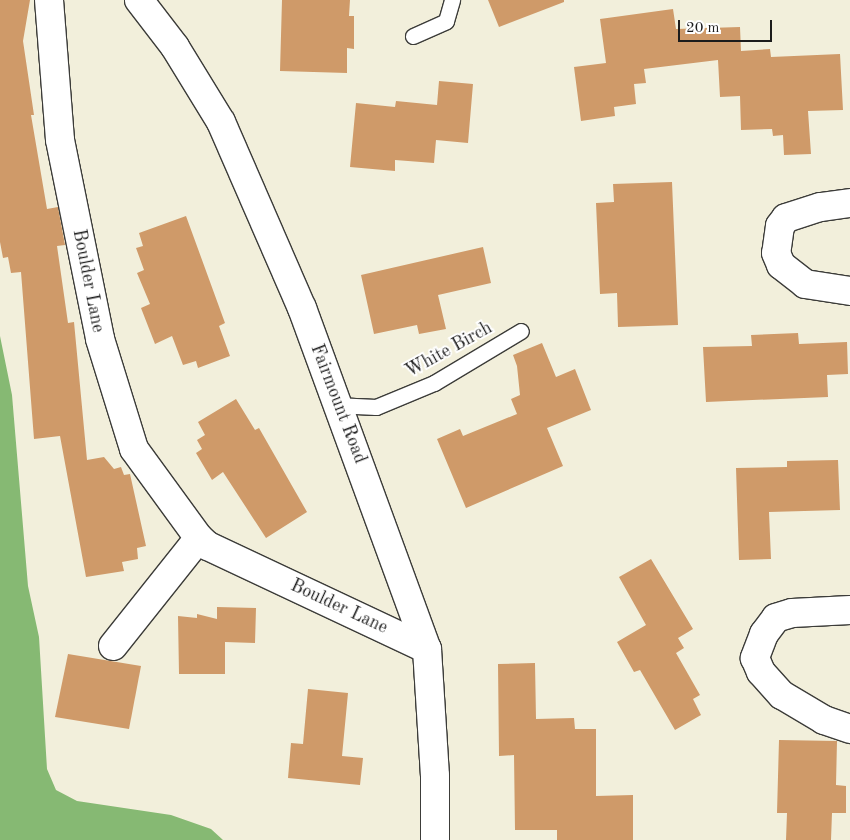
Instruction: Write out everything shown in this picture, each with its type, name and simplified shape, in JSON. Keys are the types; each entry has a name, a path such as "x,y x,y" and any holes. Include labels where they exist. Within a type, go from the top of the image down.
{"street":[{"name":"Boulder Lane","path":"49,0 60,140 100,339 134,449 199,538 208,546 427,649"},
{"name":"Fairmount Road","path":"140,0 175,47 221,122 302,308 335,405 365,473 427,649 435,776 435,840"},
{"path":"850,202 786,218 780,226 776,253 782,265 805,284 850,291"},
{"path":"112,646 199,538"},
{"path":"850,610 792,613 776,618 764,634 755,658 761,672 782,695 824,720 850,729"}],"lane":[{"path":"413,36 446,21 452,0"},
{"name":"White Birch","path":"335,405 376,407 434,383 521,331"}],"green space":[{"path":"0,336 12,395 28,586 39,637 47,769 56,790 77,801 171,815 211,829 223,840 0,840"}],"building":[{"path":"0,0 30,0 23,41 34,115 31,115 47,209 58,207 65,245 57,246 68,323 74,322 87,460 104,457 114,469 121,467 124,475 130,474 146,546 137,548 138,559 122,562 124,571 86,577 60,436 34,439 21,272 11,273 8,257 3,258 0,242"},
{"path":"282,0 350,0 349,16 354,16 354,49 347,48 347,73 280,71"},
{"path":"488,0 564,0 564,2 499,27"},
{"path":"673,9 676,29 740,27 741,51 770,49 771,57 840,54 843,110 808,111 811,154 784,155 783,135 773,136 772,129 741,130 740,96 720,97 718,60 644,69 646,83 634,84 636,104 614,107 615,116 581,121 574,67 606,63 600,19"},
{"path":"439,81 473,84 468,143 436,140 434,163 395,160 395,171 350,167 356,103 395,107 396,101 437,105"},
{"path":"672,182 678,325 618,327 617,293 600,294 596,203 614,202 613,184"},
{"path":"186,216 225,323 219,326 230,356 198,368 196,361 183,365 172,336 155,344 141,308 150,304 137,273 144,270 136,248 143,246 139,233"},
{"path":"483,247 491,283 438,295 446,329 419,334 417,325 374,334 361,275"},
{"path":"798,333 799,344 847,342 848,374 827,375 828,397 706,402 703,347 752,346 751,335"},
{"path":"542,343 556,377 575,369 591,410 547,428 563,466 466,508 437,439 460,429 463,436 517,414 511,399 520,395 517,366 513,355"},
{"path":"236,399 255,430 259,428 307,512 266,538 223,472 212,480 196,453 202,449 197,440 205,435 198,422"},
{"path":"838,460 840,510 769,512 771,559 739,560 736,468 787,467 787,461"},
{"path":"651,559 693,629 678,638 684,648 676,653 700,695 693,699 701,715 675,730 640,670 634,672 617,642 646,625 619,577"},
{"path":"217,607 256,608 255,643 225,642 225,674 179,674 178,616 197,618 197,614 217,619"},
{"path":"68,654 141,666 129,729 55,717"},
{"path":"535,663 536,719 574,718 575,729 596,729 596,796 633,795 633,840 557,840 557,830 515,830 514,755 499,756 498,664"},
{"path":"308,689 348,693 342,756 363,758 360,785 288,778 291,743 303,744"},
{"path":"779,740 837,741 836,785 846,786 846,813 832,813 831,840 786,840 787,813 777,813"}]}
